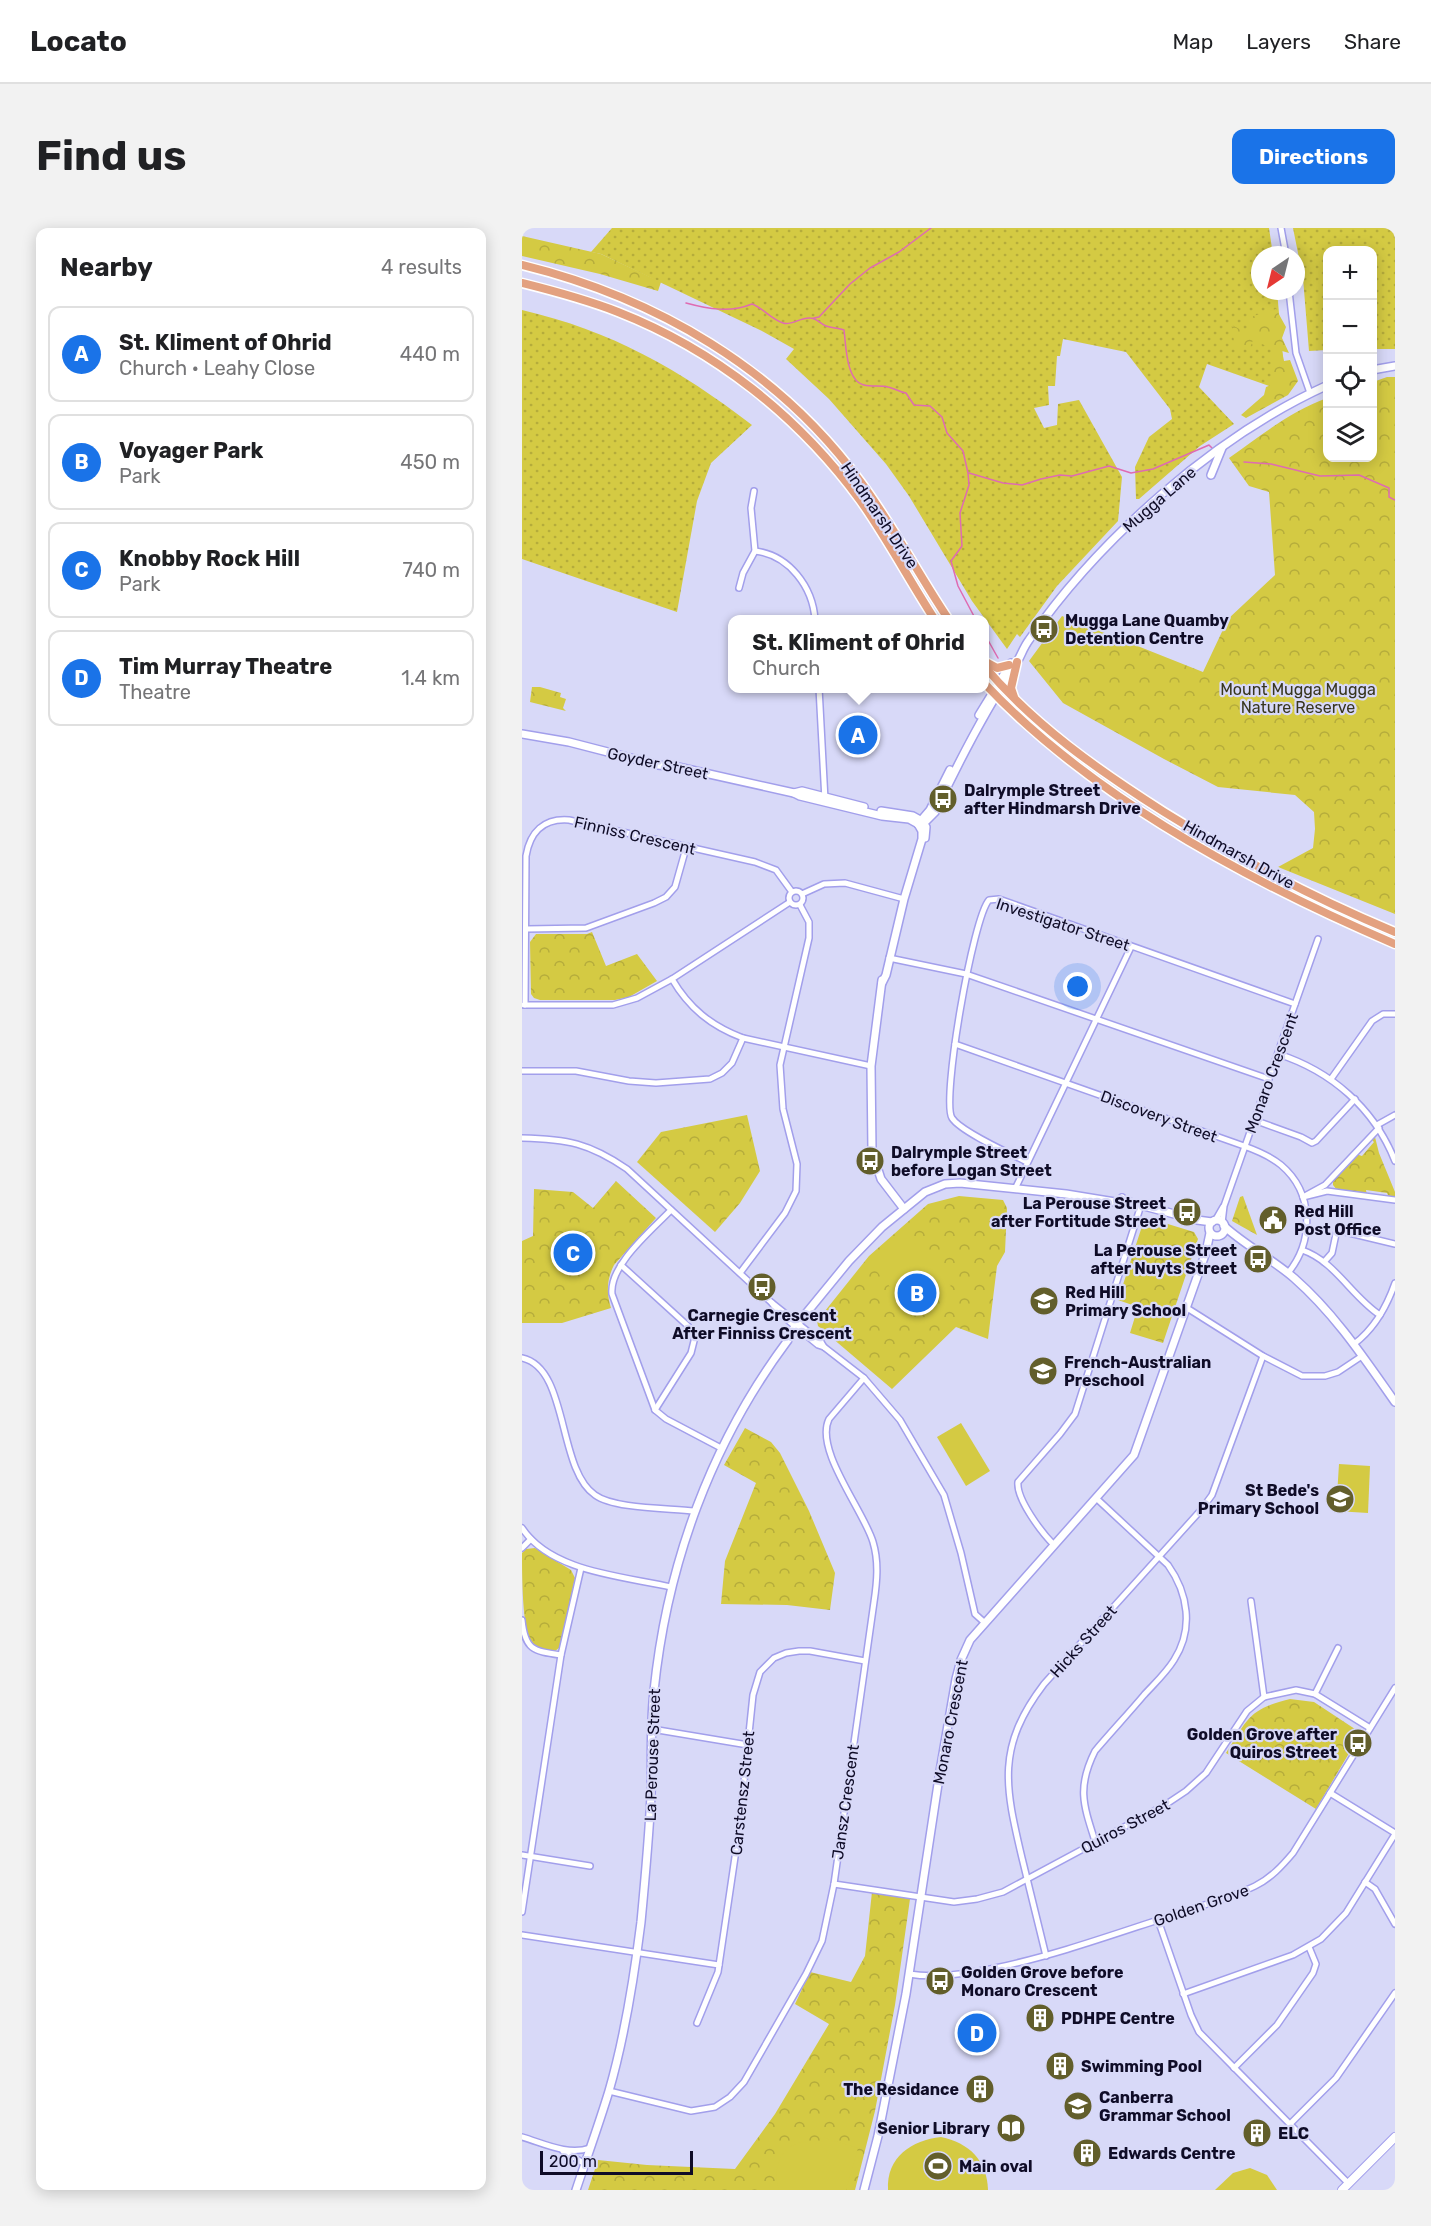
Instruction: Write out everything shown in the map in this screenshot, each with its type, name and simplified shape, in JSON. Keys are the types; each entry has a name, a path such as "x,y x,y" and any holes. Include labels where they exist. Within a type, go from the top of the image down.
{"main road":[{"name":"Hindmarsh Drive","path":"522,265 586,282 644,306 702,337 770,386 819,433 860,480 946,615"},
{"name":"Hindmarsh Drive","path":"522,283 594,303 653,327 704,355 756,392 793,424 844,479 862,503 932,615"},
{"path":"989,664 998,668 1013,664 1011,688 1017,702"},
{"name":"Hindmarsh Drive","path":"989,672 1017,702 1076,753 1182,823 1285,880 1395,932"},
{"name":"Hindmarsh Drive","path":"989,688 1048,743 1138,809 1265,883 1395,944"},
{"path":"1342,2190 1395,2137"}],"street":[{"path":"1281,228 1284,246"},
{"path":"1290,300 1295,347 1310,393"},
{"path":"1377,369 1395,366"},
{"name":"Mugga Lane","path":"920,822 930,810 999,684 1053,608 1092,561 1140,514 1196,466 1245,431 1323,387"},
{"path":"1211,476 1222,448"},
{"path":"739,588 743,573 755,551 752,508 754,492"},
{"path":"755,551 778,559 798,576 812,601 814,615"},
{"path":"819,693 825,799"},
{"name":"Goyder Street","path":"522,734 568,742 658,765 678,767 794,793 802,791 857,808 920,822"},
{"name":"Finniss Crescent","path":"523,1005 527,929 526,856 528,843 545,823 557,819 568,820 768,865 779,873 792,892"},
{"path":"904,1209 881,1179 874,1160 871,1121 872,1066 882,983 921,845 920,822"},
{"path":"527,929 586,928 666,897 675,887 686,848"},
{"path":"802,894 824,884 845,883 904,899"},
{"path":"790,903 789,897 792,892 797,891 802,894"},
{"path":"790,903 795,906 800,904 803,901 802,894"},
{"name":"Investigator Street","path":"1027,1162 965,1129 951,1116 949,1105 955,1044 966,974 985,905 989,900 994,898 1295,1004"},
{"path":"523,1005 613,1005 637,998 672,979 790,903"},
{"path":"740,1274 785,1213 796,1191 797,1164 781,1094 780,1065 809,938 809,922 800,904"},
{"name":"Monaro Crescent","path":"864,2190 878,2136 909,1974 940,1771 961,1660 970,1640 1096,1498 1138,1447 1318,939"},
{"path":"1015,1188 1131,947"},
{"path":"889,958 966,974 1269,1079"},
{"path":"672,979 690,1005 703,1017 728,1032 743,1038 872,1066"},
{"path":"1331,1079 1372,1021 1383,1014 1395,1014"},
{"path":"522,1071 591,1072 641,1082 710,1079 722,1073 732,1063 743,1038"},
{"name":"Discovery Street","path":"955,1044 1244,1146 1265,1154 1281,1165 1294,1180 1302,1197 1307,1221 1302,1250 1288,1273"},
{"path":"1278,1054 1300,1062 1331,1079 1355,1099 1378,1126 1395,1161"},
{"path":"1254,1120 1312,1143 1355,1099"},
{"path":"1302,1197 1325,1185 1378,1126 1395,1115"},
{"path":"522,1138 571,1142 602,1152 627,1169 772,1303 779,1313 821,1342 824,1347 864,1378 900,1420 944,1496 961,1553 975,1614 985,1623"},
{"name":"La Perouse Street","path":"576,2190 609,2091 637,1952 648,1832 656,1668 671,1587 694,1511 721,1448 757,1383 798,1326 868,1240 925,1192 945,1184 960,1183 1122,1198 1125,1201 1197,1220 1216,1228"},
{"path":"1302,1197 1327,1191 1395,1200"},
{"path":"1054,1545 1039,1527 1018,1491 1019,1480 1075,1414 1141,1205"},
{"path":"671,1210 621,1265 613,1280 612,1294 655,1410 666,1419 721,1448"},
{"path":"1216,1228 1238,1239 1288,1273 1317,1300 1354,1344 1395,1402"},
{"path":"1324,1262 1332,1253 1336,1234 1341,1231 1395,1244"},
{"path":"1302,1250 1317,1256 1368,1307 1380,1315"},
{"path":"621,1265 688,1326 695,1337 691,1353 655,1410"},
{"path":"1354,1344 1380,1315 1395,1283"},
{"path":"1187,1308 1263,1356 1302,1376 1313,1377 1338,1372 1362,1356"},
{"name":"Hicks Street","path":"1046,1956 1011,1810 1007,1782 1010,1750 1019,1723 1044,1684 1212,1495 1263,1356"},
{"path":"522,1358 534,1362 547,1377 573,1458 582,1479 594,1494 614,1502 694,1511"},
{"name":"Jansz Crescent","path":"609,2091 692,2111 715,2107 730,2097 744,2082 822,1941 834,1884 876,1586 875,1552 868,1531 844,1485 825,1432 829,1419 864,1378"},
{"path":"1095,1841 1084,1799 1083,1781 1088,1766 1095,1751 1169,1667 1181,1647 1186,1631 1187,1613 1184,1593 1177,1577 1160,1556 1096,1498"},
{"path":"522,1528 550,1556 581,1568 671,1587"},
{"path":"522,1548 531,1539"},
{"path":"522,1912 561,1655 581,1568"},
{"path":"1251,1601 1264,1696 1296,1690 1315,1694 1370,1728"},
{"path":"522,1620 524,1636 531,1647 537,1652 561,1655"},
{"path":"1315,1694 1338,1648"},
{"name":"Carstensz Street","path":"697,2023 718,1972 739,1830 756,1683 760,1672 774,1658 786,1653 810,1651 865,1661"},
{"name":"Golden Grove","path":"909,1974 940,1976 975,1972 1046,1956 1238,1893 1270,1877 1293,1853 1395,1688"},
{"name":"Quiros Street","path":"834,1884 954,1902 1003,1892 1176,1798 1197,1782 1215,1760 1247,1711 1264,1696"},
{"path":"652,1729 748,1744"},
{"path":"1183,1994 1309,1947 1341,1920 1395,1834 1330,1793"},
{"path":"522,1855 590,1866"},
{"path":"1365,1882 1375,1889 1395,1924"},
{"path":"1158,1920 1183,1994 1199,2032 1349,2184"},
{"path":"522,1935 719,1965"},
{"path":"1234,2068 1277,2025 1313,1973 1316,1964 1309,1947"},
{"path":"1290,2124 1336,2078 1395,1993"},
{"path":"522,2137 559,2149 577,2151 590,2148"},
{"path":"559,2149 585,2164"}],"green space":[{"path":"612,228 1269,228 1272,246 1251,246 1251,300 1278,300 1286,392 1207,364 1199,387 1234,424 1200,446 1139,499 1136,499 1135,467 1149,437 1172,419 1170,409 1126,352 1063,339 1060,356 1057,356 1055,386 1048,386 1049,405 1034,408 1044,428 1057,425 1058,404 1079,400 1122,477 1118,521 1057,586 1020,637 1017,634 1007,649 989,624 989,615 982,615 972,601 909,496 886,464 829,399 786,359 794,349 762,331 601,254 591,252"},
{"path":"1293,228 1395,228 1395,349 1377,349 1377,246 1323,246 1323,350 1309,351 1305,300 1305,246 1297,246"},
{"path":"522,236 601,254 661,282 658,291 600,274 522,256"},
{"path":"1276,309 1286,327 1282,338 1289,353 1282,351 1284,361 1290,360 1298,381 1288,395 1246,418 1241,415 1264,395 1266,387 1271,385 1271,348 1253,340 1250,348 1235,350 1232,325 1247,333 1247,318"},
{"path":"522,310 586,329 643,354 698,386 752,425 711,463 697,501 677,612 522,559"},
{"name":"Mount Mugga Mugga Nature Reserve","path":"1395,377 1395,914 1278,867 1313,848 1314,812 1295,795 1218,787 1063,703 1029,661 1062,616 1203,672 1228,619 1275,575 1269,492 1249,486 1229,458 1288,417 1323,400 1323,462 1377,462 1377,381"},
{"path":"532,687 561,693 560,697 566,699 563,708 566,711 530,702"},
{"path":"592,932 606,966 637,954 657,981 629,997 615,1000 540,1000 534,998 531,994 530,942 536,934 587,934"},
{"path":"747,1115 760,1171 740,1203 715,1232 637,1162 661,1132"},
{"path":"1375,1137 1395,1197 1389,1198 1387,1193 1366,1190 1367,1195 1337,1190 1333,1185 1333,1179 1356,1154 1362,1156 1374,1142 1371,1139"},
{"path":"616,1181 656,1218 614,1265 608,1286 611,1308 562,1323 522,1323 522,1241 533,1236 534,1189 573,1192 593,1208"},
{"path":"959,1196 1003,1200 1007,1208 1005,1252 997,1266 988,1339 956,1327 892,1389 818,1326 817,1321 869,1256 928,1204"},
{"path":"1243,1196 1257,1235 1232,1221 1240,1197"},
{"path":"1145,1217 1194,1232 1198,1239 1163,1343 1130,1333 1138,1307 1118,1300"},
{"path":"909,1237 951,1286 915,1316 873,1267"},
{"path":"961,1423 990,1471 966,1486 937,1437"},
{"path":"745,1428 771,1442 780,1453 809,1511 835,1573 830,1610 787,1605 721,1604 725,1561 756,1483 724,1465"},
{"path":"1339,1464 1370,1466 1368,1513 1336,1511"},
{"path":"535,1548 571,1570 575,1578 560,1647 554,1652 534,1646 526,1628 522,1553 526,1549"},
{"path":"1290,1699 1314,1702 1361,1733 1316,1809 1226,1753 1250,1717 1265,1707"},
{"path":"872,1892 910,1899 895,2005 875,2111 855,2190 588,2190 598,2160 735,2169 775,2114 829,2024 795,2004 810,1972 851,1982 865,1956"},
{"path":"821,2137 858,2148 846,2190 779,2190 777,2170 784,2153 798,2143 819,2144"},
{"name":"Main oval","path":"941,2137 968,2148 975,2155 984,2170 988,2190 888,2190 891,2168 903,2152 920,2142"},
{"path":"1250,2168 1267,2175 1277,2190 1215,2190 1233,2173"}],"waterway":[{"path":"814,318 819,317 850,284 870,268 899,252 931,228"},
{"path":"686,303 719,309 752,304 783,323 812,318 826,326 844,330 850,370 858,382 867,386 888,387 906,393 914,405 930,406 942,417 947,433 963,451 968,473 969,485 960,513 962,546 951,561 958,586 973,615"},
{"path":"969,473 1003,483 1022,485 1060,475 1072,476 1109,466 1131,473 1153,469 1209,445 1212,448"},
{"path":"1244,462 1271,464 1320,476 1359,475 1389,488 1389,497 1395,500"},
{"path":"989,642 998,658"}],"place":[{"name":"Mugga Lane Quamby Detention Centre","path":"1044,629"},
{"name":"St. Kliment of Ohrid","path":"858,735"},
{"name":"Dalrymple Street after Hindmarsh Drive","path":"943,799"},
{"name":"Dalrymple Street before Logan Street","path":"870,1161"},
{"name":"La Perouse Street after Fortitude Street","path":"1187,1212"},
{"name":"Red Hill Post Office","path":"1273,1220"},
{"name":"Knobby Rock Hill","path":"573,1253"},
{"name":"La Perouse Street after Nuyts Street","path":"1258,1259"},
{"name":"Carnegie Crescent After Finniss Crescent","path":"762,1287"},
{"name":"Voyager Park","path":"917,1293"},
{"name":"Red Hill Primary School","path":"1044,1301"},
{"name":"French-Australian Preschool","path":"1043,1371"},
{"name":"St Bede's Primary School","path":"1340,1499"},
{"name":"Golden Grove after Quiros Street","path":"1358,1743"},
{"name":"Golden Grove before Monaro Crescent","path":"940,1981"},
{"name":"PDHPE Centre","path":"1040,2018"},
{"name":"Tim Murray Theatre","path":"977,2033"},
{"name":"Swimming Pool","path":"1060,2066"},
{"name":"The Residance","path":"980,2089"},
{"name":"Canberra Grammar School","path":"1078,2106"},
{"name":"Senior Library","path":"1011,2128"},
{"name":"ELC","path":"1257,2133"},
{"name":"Edwards Centre","path":"1087,2153"},
{"name":"Main oval","path":"938,2166"}]}
